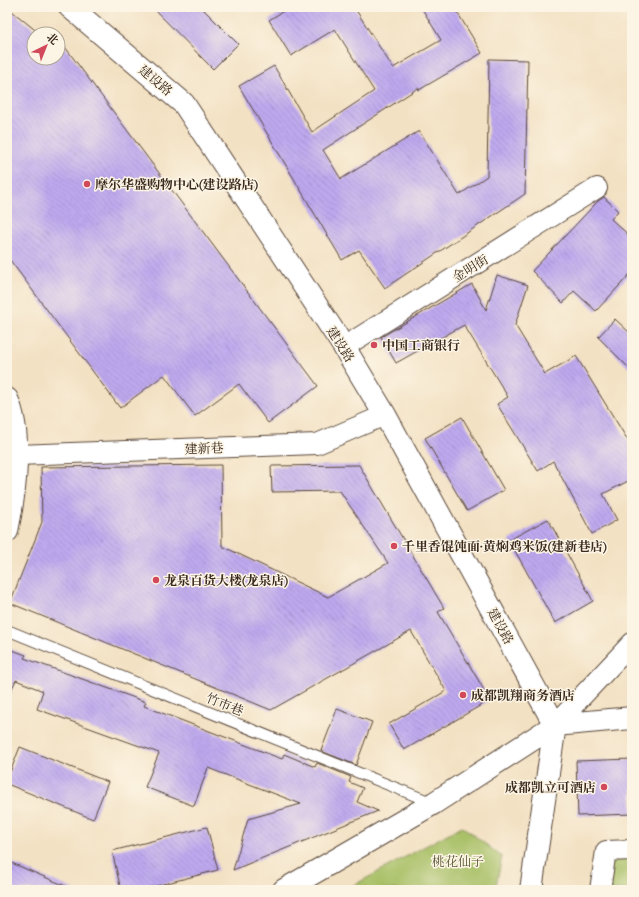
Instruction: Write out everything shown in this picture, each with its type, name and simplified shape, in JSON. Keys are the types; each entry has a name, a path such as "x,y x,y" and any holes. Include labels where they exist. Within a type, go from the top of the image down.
{"street":[{"name":"建设路","path":"70,7 184,104 344,348 385,415 555,725"},
{"name":"金明街","path":"344,348 597,188"},
{"path":"7,399 11,407 17,455 7,531"},
{"name":"建新巷","path":"17,455 317,444 385,415"},
{"path":"284,890 434,803 555,725 632,643"},
{"path":"555,725 632,718"},
{"path":"531,890 555,725"},
{"path":"600,890 606,851 632,850"}],"lane":[{"name":"竹市巷","path":"7,630 434,803"}],"green space":[{"name":"桃花仙子","path":"462,826 502,857 495,890 345,890"},
{"path":"632,850 632,890 600,890 606,851"}],"building":[{"name":"摩尔华盛购物中心(建设路店)","path":"7,7 30,26 26,26 26,66 66,66 66,48 318,386 268,423 239,384 195,416 164,375 120,408 7,256"},
{"path":"152,7 201,7 238,44 213,69"},
{"path":"290,7 354,7 393,68 441,40 421,7 454,7 482,53 419,90 418,88 323,150 341,179 419,131 459,195 487,176 489,59 528,60 525,194 385,288 359,250 342,260 239,86 274,66 312,132 374,91 335,29 291,56 269,20"},
{"path":"604,197 618,211 611,219 632,238 632,272 596,311 574,291 563,303 532,271 598,201"},
{"path":"497,275 528,285 515,325 545,374 576,356 632,447 632,479 603,494 617,520 592,534 553,461 538,471 497,404 508,397 464,325 396,363 381,337 472,284 486,310"},
{"path":"615,319 632,335 632,371 598,337"},
{"path":"462,417 504,490 467,511 425,438"},
{"name":"龙泉百货大楼(龙泉店)","path":"221,465 222,546 328,597 388,563 340,491 272,492 271,466 359,465 444,608 438,612 490,700 404,750 389,724 446,691 411,631 271,710 10,603 42,522 41,467"},
{"path":"548,519 593,601 555,623 509,540"},
{"path":"7,648 26,655 24,658 146,702 144,706 282,759 284,754 315,767 317,763 351,777 349,782 363,788 357,802 378,811 233,870 248,819 301,804 208,768 194,806 145,787 159,753 37,709 43,691 16,680 7,699"},
{"path":"337,709 372,722 356,765 321,751"},
{"path":"20,747 108,782 93,819 7,784 7,780"},
{"name":"成都凯立可酒店","path":"632,759 632,814 578,816 576,761"},
{"path":"207,827 218,870 140,890 121,890 112,851"},
{"path":"7,861 75,890 7,890"}],"place":[{"name":"摩尔华盛购物中心(建设路店)","path":"87,184"},
{"name":"中国工商银行","path":"374,345"},
{"name":"千里香馄饨面·黄焖鸡米饭(建新巷店)","path":"394,546"},
{"name":"龙泉百货大楼(龙泉店)","path":"156,580"},
{"name":"成都凯翔商务酒店","path":"463,695"},
{"name":"成都凯立可酒店","path":"604,787"}]}
